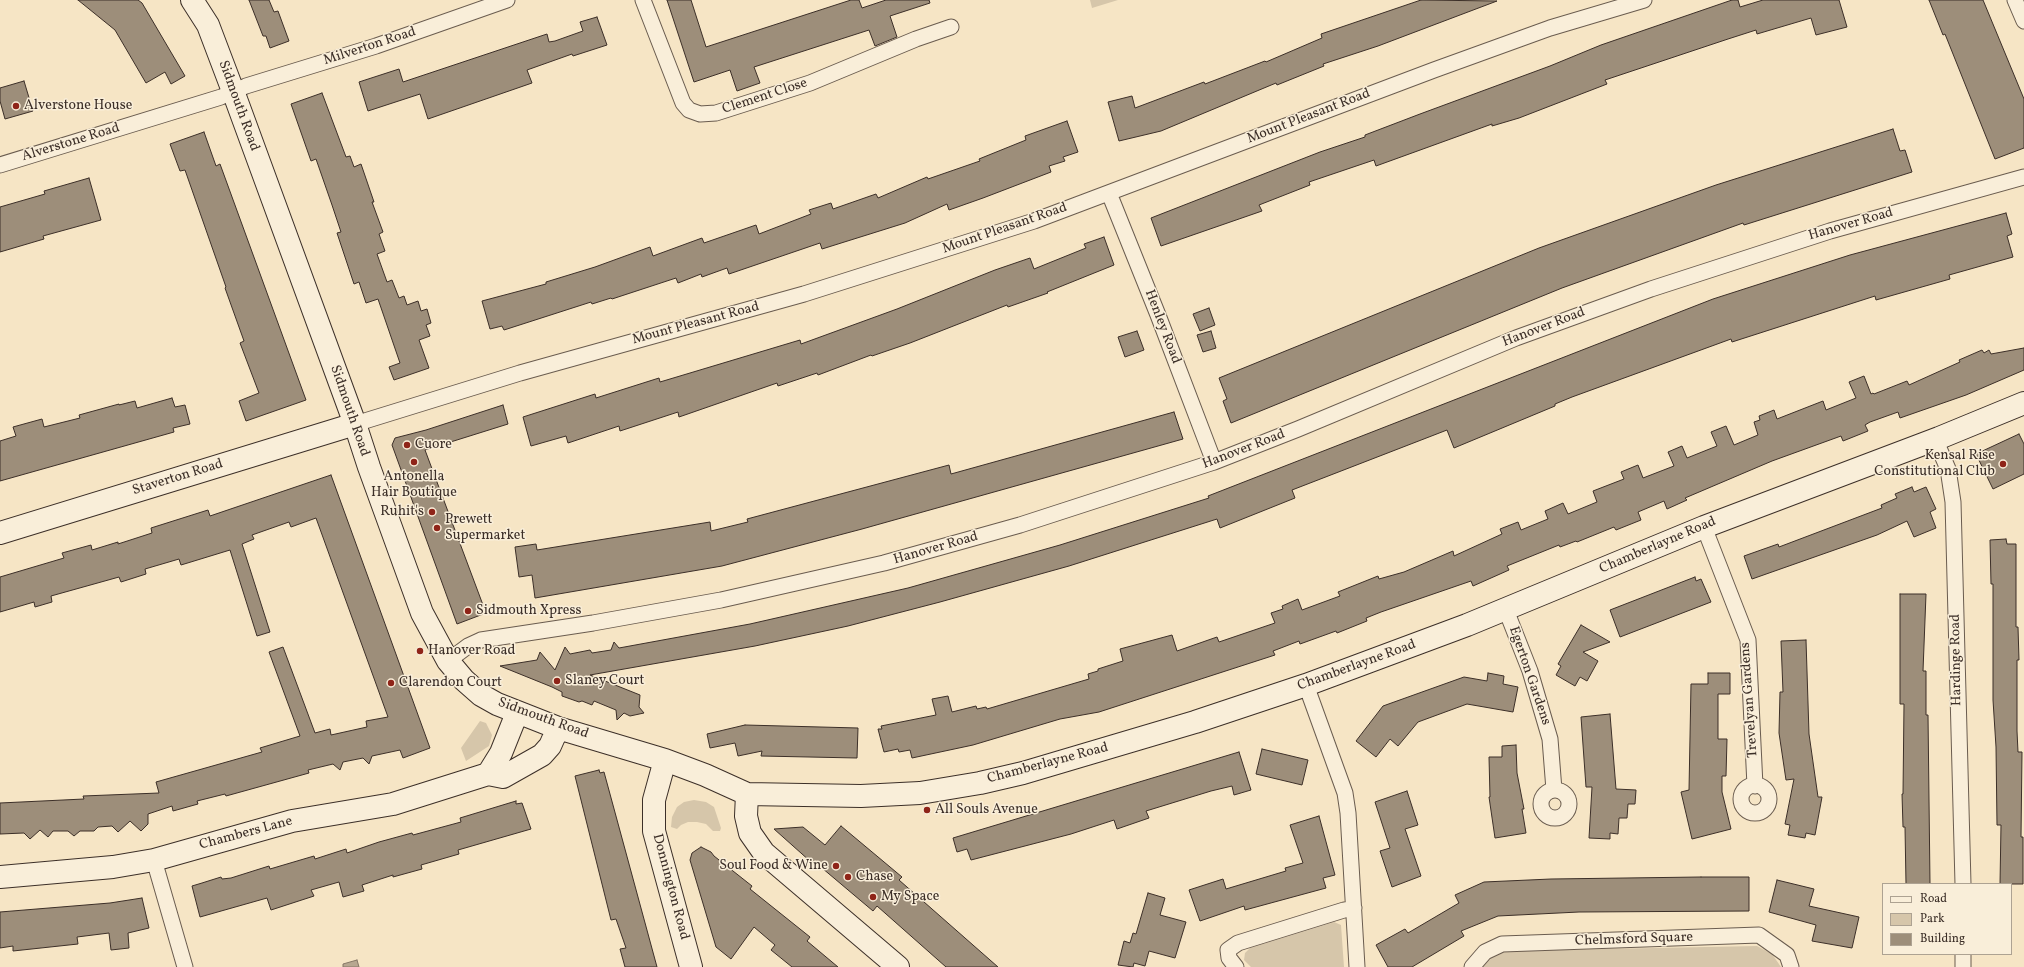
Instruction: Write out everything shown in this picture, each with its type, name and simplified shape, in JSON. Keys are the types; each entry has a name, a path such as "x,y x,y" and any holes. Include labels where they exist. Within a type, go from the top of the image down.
{"street":[{"name":"Sidmouth Road","path":"192,0 208,25 233,91 355,424 422,613 448,661 464,680 481,695 518,713 558,728 665,760"},
{"name":"Milverton Road","path":"233,91 376,46 507,0"},
{"name":"Clement Close","path":"643,0 683,103 689,110 700,114 716,112 810,83 916,38 951,27"},
{"name":"Mount Pleasant Road","path":"355,424 520,372 804,294 1034,221 1434,70 1550,28 1644,0"},
{"path":"2015,0 2024,21"},
{"name":"Alverstone Road","path":"0,165 221,97 233,91"},
{"name":"Hanover Road","path":"448,661 468,646 481,640 593,623 721,600 884,563 1020,525 1214,462 1298,429 1516,338 1651,289 1830,231 2024,177"},
{"name":"Henley Road","path":"1109,193 1214,462"},
{"name":"Chamberlayne Road","path":"665,760 705,775 747,794 887,796 920,793 980,783 1023,773 1195,722 1306,685 1506,610 1704,527 1935,439 2024,403"},
{"name":"Staverton Road","path":"0,533 355,424"},
{"name":"Hardinge Road","path":"1935,439 1948,470 1953,502 1963,883"},
{"name":"Trevelyan Gardens","path":"1704,527 1748,640 1755,786"},
{"name":"Egerton Gardens","path":"1506,610 1530,671 1550,739 1554,790"},
{"path":"1306,685 1345,793 1348,813 1357,967"},
{"path":"488,774 501,753 518,713"},
{"name":"Chambers Lane","path":"0,877 113,867 154,860 292,821 393,804 488,774 503,776 542,755 550,746 558,728"},
{"path":"501,753 519,768"},
{"name":"Donnington Road","path":"665,760 654,800 654,831 691,967"},
{"path":"747,794 746,816 750,833 764,853 898,967"},
{"path":"154,860 185,967"},
{"path":"1236,967 1229,958 1228,950 1238,943 1354,908"},
{"name":"Chelmsford Square","path":"1472,967 1485,952 1502,944 1759,935 1787,955 1791,967"},
{"path":"1963,955 1963,967"}],"green space":[{"path":"1090,0 1118,0 1092,8"},
{"path":"480,721 486,723 492,735 489,746 466,761 461,748"},
{"path":"694,800 706,802 714,807 721,828 720,831 713,831 706,824 697,822 688,822 681,825 677,829 671,827 672,817 677,807 684,802"},
{"path":"1334,922 1341,925 1344,967 1251,967 1244,960 1245,953 1250,948"},
{"path":"1757,946 1772,954 1781,967 1482,967 1484,962 1500,951"}],"shaded area":[{"path":"357,960 359,967 343,967 343,964"}],"building":[{"path":"78,0 138,0 142,3 185,76 171,84 165,72 146,83 115,30"},
{"path":"249,0 269,0 274,12 278,11 289,41 270,48 266,36 263,36"},
{"path":"667,0 691,0 706,47 851,0 859,0 862,8 886,0 929,0 930,3 890,16 897,37 875,46 869,30 754,67 760,83 737,91 730,70 694,82"},
{"path":"1421,0 1497,1 1378,46 1323,64 1324,66 1277,85 1276,83 1161,131 1119,141 1108,102 1132,96 1135,108 1204,82 1205,84 1265,61 1266,62 1322,38 1321,34"},
{"path":"1732,0 1738,0 1740,7 1763,0 1839,0 1847,27 1816,35 1811,18 1757,34 1756,30 1605,80 1607,84 1519,118 1492,126 1492,124 1376,166 1374,160 1309,182 1310,185 1259,205 1262,211 1161,246 1151,218 1320,152 1365,137 1365,135 1550,66 1601,45"},
{"path":"1929,0 1983,0 2024,99 2024,148 1995,159 1945,34 1943,35"},
{"path":"597,17 607,45 573,56 572,54 527,70 532,83 428,119 420,94 368,111 359,82 399,69 403,82 547,34 549,42 555,41 583,31 580,22"},
{"name":"Alverstone House","path":"24,81 33,111 5,119 0,101 0,88"},
{"path":"322,93 346,157 350,156 354,167 361,164 374,202 372,202 383,232 379,234 385,251 377,254 387,282 392,280 399,298 404,296 407,305 418,301 421,311 427,309 431,323 426,325 430,336 419,340 429,368 394,380 389,367 400,363 378,299 366,303 359,282 354,284 337,233 341,232 316,159 311,161 291,104"},
{"path":"1067,121 1078,152 1063,157 1065,161 1049,166 1051,172 983,198 949,210 947,204 905,223 822,249 820,243 729,274 727,268 702,277 701,274 678,283 676,278 612,299 611,298 592,304 591,302 504,330 502,326 490,329 482,301 546,284 546,282 595,267 650,247 653,256 702,238 704,243 756,225 759,234 811,214 809,210 831,203 833,209 876,194 878,198 927,177 928,179 980,161 979,159 1026,140 1025,136"},
{"path":"1893,129 1900,151 1905,150 1912,172 1744,225 1743,223 1562,288 1231,423 1223,401 1227,399 1219,378 1539,248 1716,185"},
{"path":"204,132 216,166 220,164 306,400 246,421 239,401 259,393 240,343 244,341 185,170 180,171 170,144"},
{"path":"89,178 101,220 43,236 44,239 0,252 0,207 45,194 44,191"},
{"path":"2006,213 2012,234 2007,236 2013,257 1949,275 1950,279 1876,300 1875,296 1732,342 1731,339 1572,397 1555,404 1555,406 1454,448 1447,430 1292,490 1295,498 1220,528 1217,519 1069,566 848,626 755,646 590,675 640,695 639,707 644,713 630,716 624,713 617,720 616,710 594,701 592,705 562,696 562,692 552,687 500,666 537,660 540,652 555,670 565,647 570,654 590,650 592,653 611,650 614,642 619,648 750,624 908,588 1060,545 1209,498 1208,496 1713,299 1850,255"},
{"path":"1104,237 1114,265 1047,292 1048,293 1008,307 1007,305 910,343 872,356 871,355 818,375 817,373 778,386 777,383 679,417 678,412 620,431 619,426 568,443 566,436 531,446 523,417 595,394 596,398 659,378 660,382 800,340 801,344 1030,258 1034,269 1086,248 1084,244"},
{"path":"1209,308 1215,325 1200,331 1193,314"},
{"path":"1137,331 1144,350 1125,357 1118,337"},
{"path":"1211,331 1216,348 1203,352 1197,335"},
{"path":"2024,348 2024,370 1966,395 1900,418 1898,412 1870,422 1865,425 1868,431 1843,441 1841,436 1772,461 1685,498 1687,500 1667,509 1664,501 1638,512 1641,520 1616,530 1614,527 1577,542 1576,541 1560,547 1559,545 1507,566 1509,570 1473,586 1471,581 1381,612 1366,618 1367,621 1337,633 1336,631 1300,644 1299,641 1273,651 1275,655 1099,712 1060,719 973,745 912,758 910,750 899,752 898,749 884,752 878,729 882,729 881,726 936,715 932,699 948,696 952,712 976,706 977,709 986,707 987,709 1089,679 1088,674 1098,671 1098,669 1123,661 1120,649 1172,635 1177,651 1217,637 1219,642 1275,623 1271,613 1283,609 1282,606 1298,599 1302,610 1340,596 1338,592 1378,576 1379,579 1404,572 1453,551 1454,556 1502,534 1500,529 1518,522 1521,530 1548,519 1545,511 1563,503 1568,514 1597,502 1593,491 1624,479 1621,472 1638,465 1643,478 1674,466 1668,452 1682,446 1687,458 1717,446 1711,432 1726,426 1734,445 1758,435 1754,422 1760,420 1759,416 1774,410 1777,419 1823,401 1826,410 1856,398 1849,382 1864,376 1871,394 1874,394 1907,381 1909,385 1960,362 1959,360 1982,350 1984,353 1989,350 1991,354"},
{"path":"172,398 175,407 185,405 190,424 173,428 174,432 0,481 0,441 16,436 13,427 42,419 44,427 80,418 79,415 119,404 135,401 137,408"},
{"path":"503,405 508,424 425,450 486,613 457,624 392,445 395,438 426,430"},
{"path":"1174,412 1183,439 862,529 722,566 535,598 532,575 519,577 515,547 536,544 537,550 710,522 711,531 748,522 747,519 949,465 951,474"},
{"name":"Kensal Rise Constitutional Club","path":"2019,434 2024,444 2024,474 1993,489 1976,454"},
{"path":"331,475 430,748 403,758 400,750 372,756 369,764 363,758 343,762 340,770 333,764 308,770 309,773 226,796 225,794 197,801 198,804 173,811 172,806 148,814 148,824 141,831 130,821 118,832 112,826 98,827 94,831 80,831 74,836 68,831 53,831 48,837 40,830 30,839 24,833 0,834 0,803 84,799 83,796 159,793 156,782 262,752 260,748 300,736 269,652 283,647 315,733 330,729 331,735 367,727 366,721 388,717 316,518 291,527 289,522 252,535 254,539 242,544 270,632 257,636 230,550 181,565 179,559 145,569 146,574 121,582 119,577 51,596 52,602 35,607 34,602 0,612 0,577 64,558 62,553 91,545 92,550 118,542 118,544 152,533 151,528 208,510 210,516"},
{"path":"1912,487 1914,492 1926,487 1936,509 1930,512 1936,528 1914,537 1907,521 1877,535 1752,579 1744,556 1778,544 1779,547 1882,508 1881,505 1897,498 1895,494"},
{"path":"2006,539 2007,544 2016,544 2016,627 2018,627 2019,660 2017,660 2017,731 2018,752 2022,752 2021,837 2023,837 2023,884 2000,883 2001,825 1997,825 1996,747 1993,700 1993,584 1991,584 1990,540"},
{"path":"1695,577 1696,581 1701,579 1711,602 1620,637 1610,610"},
{"path":"1900,594 1926,594 1923,671 1926,671 1926,715 1928,715 1930,883 1906,883 1905,827 1903,827 1902,794 1904,704 1900,704"},
{"path":"1581,625 1610,642 1583,652 1598,661 1587,681 1580,677 1575,686 1556,675 1561,666 1558,664"},
{"path":"1806,640 1809,734 1818,797 1822,797 1815,835 1806,833 1805,838 1788,835 1790,825 1785,824 1794,779 1786,780 1779,733 1780,692 1783,692 1781,641"},
{"path":"1488,673 1504,676 1503,684 1518,687 1513,712 1467,704 1418,722 1398,746 1390,739 1376,757 1356,741 1383,706 1464,677 1487,681"},
{"path":"1708,673 1730,673 1730,694 1718,694 1718,739 1727,739 1726,776 1722,776 1722,792 1731,829 1692,839 1681,792 1689,790 1691,684 1708,684"},
{"path":"1610,714 1616,789 1636,790 1635,804 1628,804 1627,818 1619,818 1618,834 1610,833 1610,839 1589,838 1592,787 1586,787 1581,717"},
{"path":"745,725 858,728 857,758 761,756 762,751 738,756 735,743 710,748 707,734"},
{"path":"1516,745 1517,773 1524,809 1522,809 1526,833 1495,838 1489,797 1489,757 1502,757 1502,746"},
{"path":"1262,749 1308,760 1302,785 1256,774"},
{"path":"1239,752 1251,790 1234,795 1232,786 1211,791 1146,811 1149,818 1117,829 1114,820 1071,834 971,860 967,849 957,852 953,838"},
{"path":"599,770 600,773 604,772 657,967 625,967 620,949 626,948 616,919 611,920 575,776"},
{"path":"1407,791 1418,825 1405,829 1421,876 1392,887 1380,851 1390,848 1375,802"},
{"path":"516,801 516,804 522,803 531,829 458,850 459,854 421,865 422,869 393,877 393,875 362,885 364,891 343,897 339,882 311,890 314,896 271,910 267,898 200,917 192,886 221,877 222,879 231,878 269,866 270,869 314,856 315,859 346,849 347,853 412,833 413,835 461,822 460,818"},
{"path":"1319,816 1335,875 1323,878 1326,888 1245,910 1244,906 1200,921 1189,890 1223,879 1226,889 1286,871 1285,868 1303,863 1290,825"},
{"path":"841,826 902,877 899,880 998,967 946,967 877,906 873,911 822,868 820,870 774,829 803,827 825,845"},
{"path":"701,847 711,852 752,886 750,889 810,937 807,941 838,967 792,967 771,950 775,945 754,927 731,959 716,947 690,860 692,853"},
{"path":"1749,877 1749,911 1579,912 1498,916 1461,931 1464,936 1412,967 1388,967 1376,945 1405,929 1408,933 1459,903 1455,895 1484,882 1551,879"},
{"path":"1777,880 1814,889 1809,906 1859,917 1852,948 1812,941 1816,925 1769,912"},
{"path":"1148,893 1165,898 1160,915 1186,922 1175,958 1149,951 1145,966 1134,963 1133,967 1118,965 1124,941 1130,943 1133,933 1136,934"},
{"path":"142,898 149,928 128,933 129,948 111,950 109,933 77,937 78,944 13,951 13,946 0,948 0,912 110,903"}],"place":[{"name":"Alverstone House","path":"16,106"},
{"name":"Cuore","path":"407,445"},
{"name":"Antonella Hair Boutique","path":"414,462"},
{"name":"Kensal Rise Constitutional Club","path":"2003,464"},
{"name":"Ruhit's","path":"432,512"},
{"name":"Prewett Supermarket","path":"437,528"},
{"name":"Sidmouth Xpress","path":"468,611"},
{"name":"Hanover Road","path":"420,651"},
{"name":"Slaney Court","path":"557,681"},
{"name":"Clarendon Court","path":"391,683"},
{"name":"All Souls Avenue","path":"927,810"},
{"name":"Soul Food & Wine","path":"836,866"},
{"name":"Chase","path":"848,877"},
{"name":"My Space","path":"873,897"}]}
